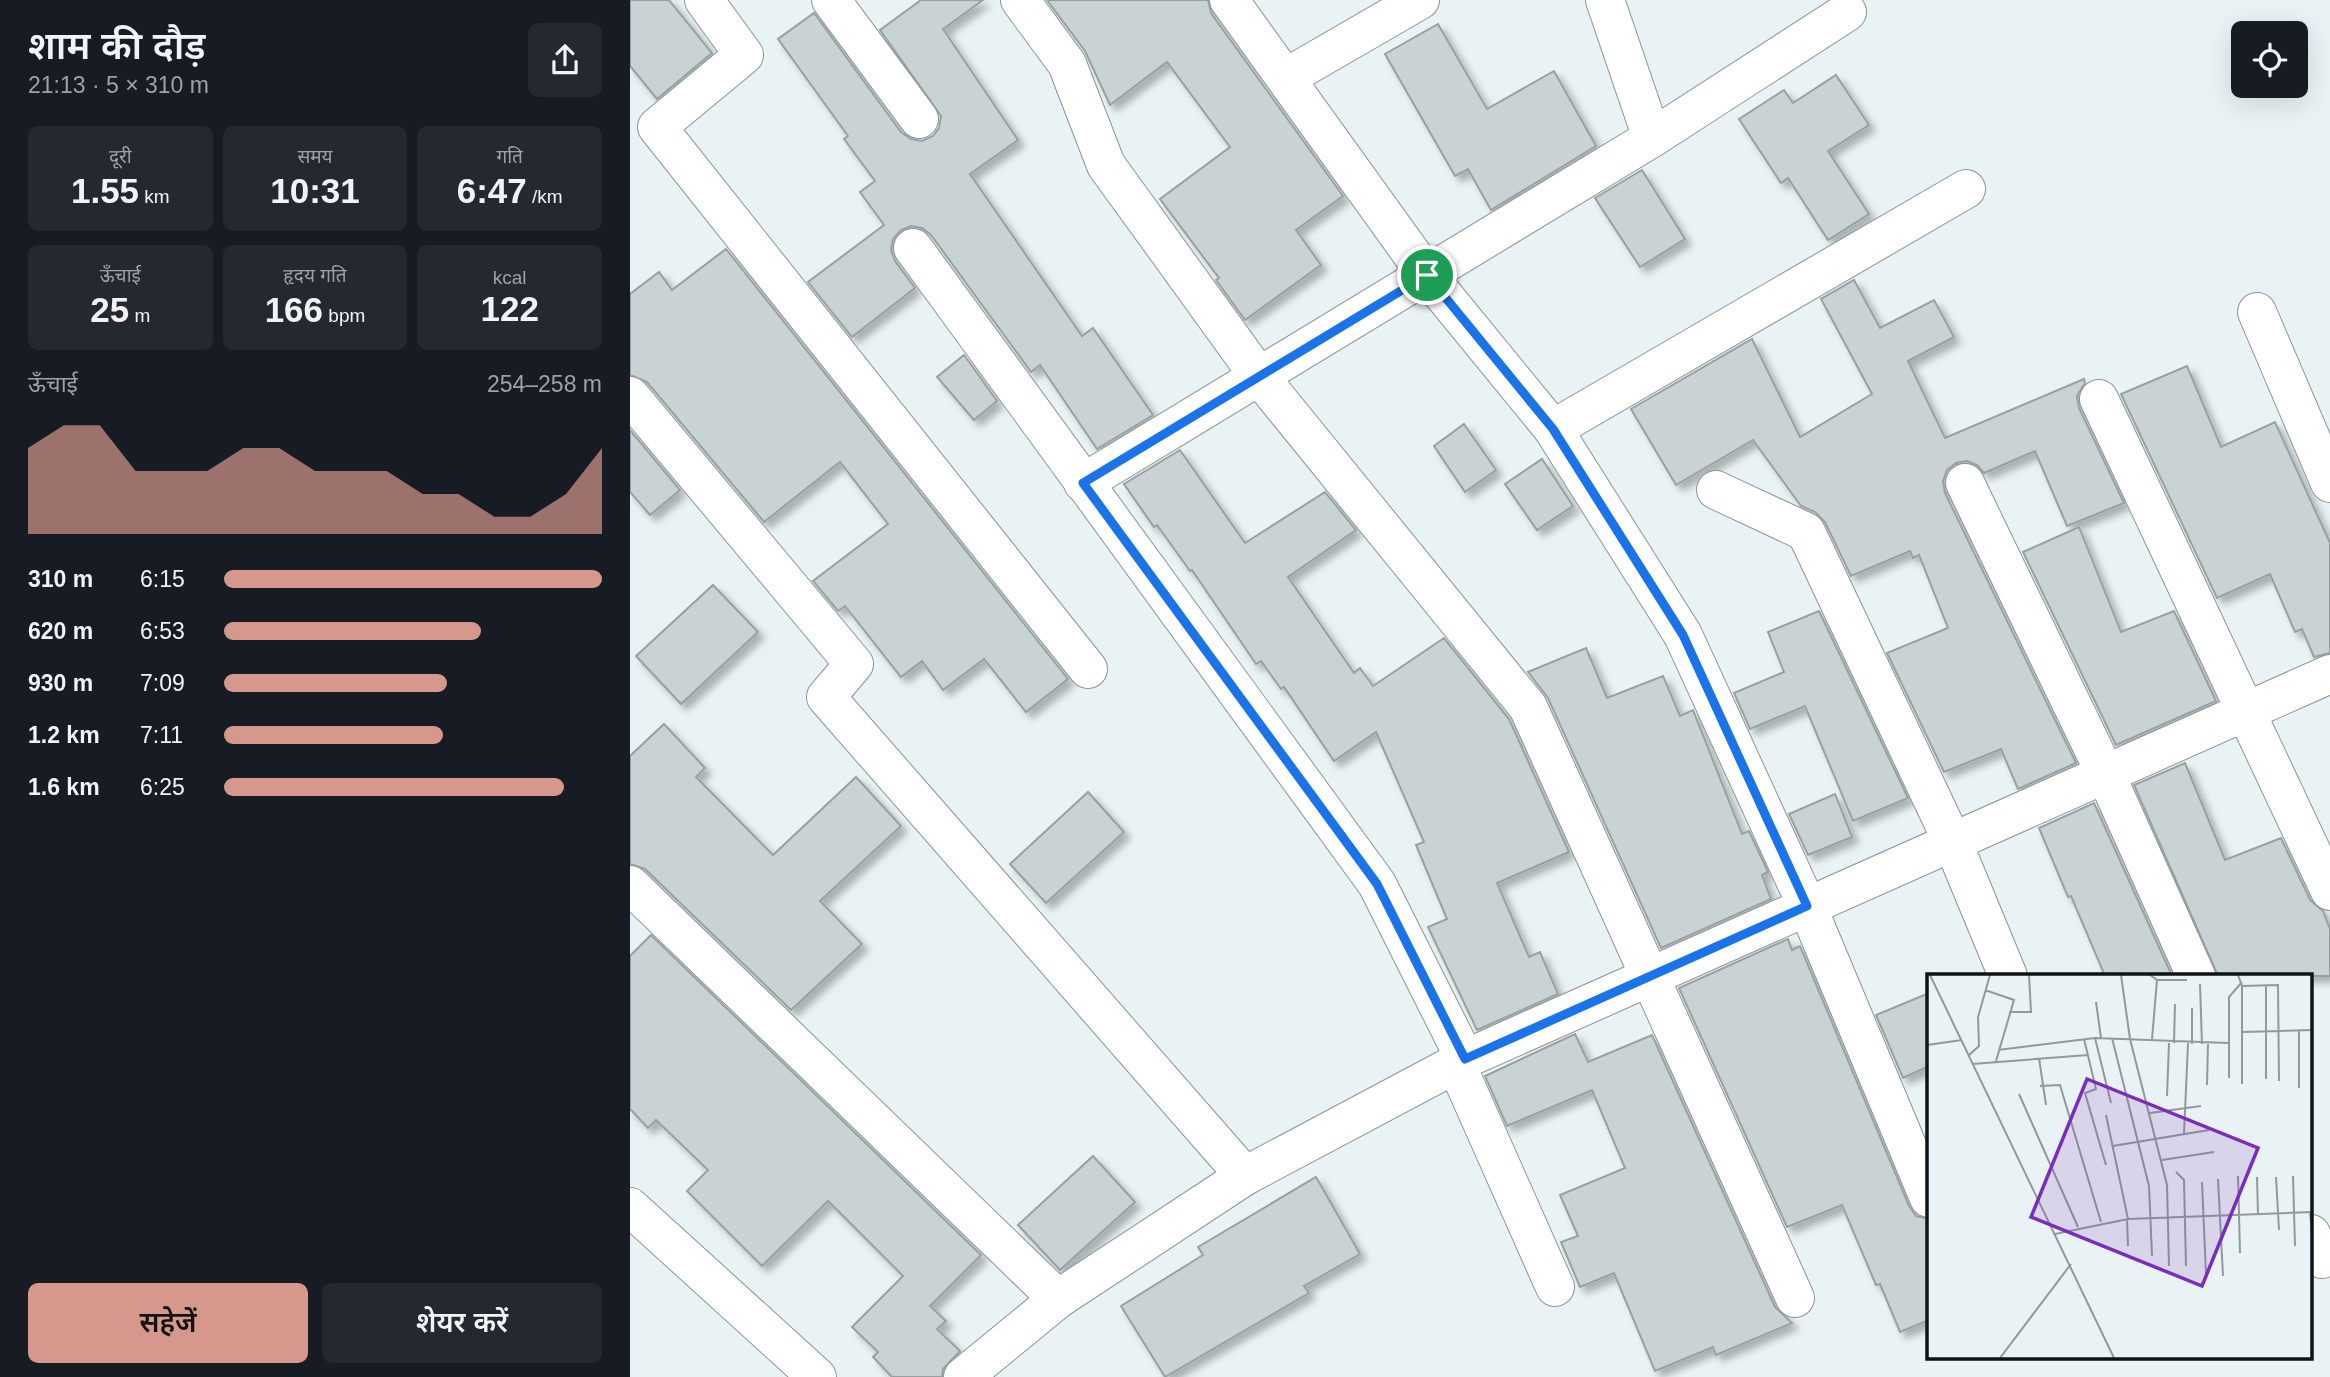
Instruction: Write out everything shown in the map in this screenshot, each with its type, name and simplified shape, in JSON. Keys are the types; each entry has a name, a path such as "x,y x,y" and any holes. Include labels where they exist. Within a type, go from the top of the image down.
{"street":[{"path":"705,0 744,55 657,127 1088,669"},
{"path":"831,0 919,119"},
{"path":"1020,0 1067,64 1106,165 1258,375 1528,707 1795,1298"},
{"path":"1229,0 1427,275 1553,429 1683,635 1807,906 1927,1193"},
{"path":"1287,77 1420,0"},
{"path":"1605,0 1652,138"},
{"path":"1083,483 1652,138 1847,12"},
{"path":"1553,429 1966,189"},
{"path":"913,248 1377,884 1460,1061 1555,1287"},
{"path":"2257,312 2330,483"},
{"path":"630,396 854,664 826,697 1245,1177"},
{"path":"2099,399 2330,891"},
{"path":"1965,483 2106,775 2195,974"},
{"path":"1716,489 1806,532 1953,843 2007,974"},
{"path":"963,1377 1058,1298 1245,1177 1460,1061 2330,674"},
{"path":"630,885 1058,1298"},
{"path":"630,1207 817,1377"}],"building":[{"path":"630,0 669,0 712,53 657,99 630,66"},
{"path":"921,0 983,0 943,29 1018,140 970,174 1082,336 1093,328 1153,415 1097,449 1040,365 1031,372 931,235 922,228 911,226 901,230 893,239 891,250 895,261 915,288 852,337 808,282 884,225 860,192 875,181 844,139 848,136 778,39 814,13 901,132 911,139 922,141 933,136 939,128 941,116 880,30"},
{"path":"1047,0 1208,0 1211,13 1343,196 1296,230 1321,265 1245,320 1216,280 1219,278 1160,199 1230,147 1167,62 1110,105 1085,51"},
{"path":"1438,24 1487,109 1554,71 1596,146 1491,210 1468,169 1455,176 1385,54"},
{"path":"1836,75 1869,125 1828,151 1869,214 1828,240 1788,178 1781,183 1739,119 1784,90 1793,103"},
{"path":"1642,170 1685,239 1640,267 1595,198"},
{"path":"726,249 1068,679 1026,712 984,659 943,690 922,661 901,677 845,606 838,611 813,581 888,524 840,462 764,522 647,382 630,375 630,294 659,272 672,290"},
{"path":"1854,280 1880,328 1934,300 1954,337 1908,361 1945,438 2084,379 2085,383 2077,396 2079,408 2124,503 2067,526 2035,451 1984,473 1977,465 1967,461 1956,463 1947,470 1943,481 1945,493 2076,763 2018,789 2001,749 1944,772 1887,653 1948,628 1919,555 1913,558 1910,551 1851,576 1825,522 1815,512 1801,506 1753,440 1676,485 1631,409 1752,339 1800,437 1872,394 1821,299"},
{"path":"964,355 997,401 974,420 937,377"},
{"path":"2187,366 2221,447 2275,422 2330,543 2330,653 2314,657 2302,629 2295,632 2270,574 2217,598 2121,394"},
{"path":"1464,424 1496,470 1465,492 1434,446"},
{"path":"630,430 680,490 650,515 630,492"},
{"path":"1180,450 1245,543 1325,492 1356,530 1288,577 1354,673 1360,668 1373,686 1444,638 1509,719 1569,852 1497,883 1529,957 1540,952 1558,994 1477,1030 1428,927 1447,919 1416,845 1424,842 1376,732 1334,761 1284,687 1281,689 1261,661 1256,664 1192,570 1190,571 1157,525 1154,527 1124,484"},
{"path":"1542,459 1573,506 1537,530 1505,484"},
{"path":"2079,527 2121,632 2174,611 2216,701 2116,745 2023,552"},
{"path":"713,585 758,632 681,704 636,656"},
{"path":"1819,611 1908,798 1853,821 1805,706 1750,729 1734,693 1784,672 1768,632"},
{"path":"1586,648 1607,698 1663,676 1680,716 1693,710 1742,834 1749,831 1768,872 1762,875 1771,899 1661,948 1548,698 1528,672"},
{"path":"664,724 705,768 696,777 773,855 856,777 901,826 820,901 862,944 791,1010 645,869 630,864 630,756"},
{"path":"2185,763 2225,860 2281,838 2310,900 2323,911 2330,929 2330,976 2217,974 2134,785"},
{"path":"1088,792 1124,832 1046,903 1010,864"},
{"path":"1835,794 1852,837 1808,855 1789,814"},
{"path":"2094,803 2171,974 2104,974 2039,828"},
{"path":"651,935 981,1255 930,1306 946,1321 937,1329 960,1351 943,1369 942,1377 892,1377 873,1357 878,1352 852,1327 903,1276 828,1201 762,1266 687,1191 708,1170 656,1120 648,1128 630,1109 630,956"},
{"path":"1788,939 1792,950 1800,946 1909,1206 1916,1216 1927,1219 1927,1321 1900,1332 1880,1284 1876,1285 1842,1205 1787,1227 1679,988"},
{"path":"1927,994 1927,1067 1903,1078 1876,1015"},
{"path":"1575,1034 1588,1062 1652,1035 1775,1307 1792,1323 1716,1355 1713,1347 1655,1371 1614,1273 1580,1287 1561,1242 1578,1236 1560,1195 1625,1168 1592,1090 1507,1126 1485,1076"},
{"path":"1093,1156 1135,1202 1060,1270 1018,1225"},
{"path":"1316,1177 1360,1254 1304,1286 1309,1293 1165,1377 1121,1306 1203,1255 1198,1247"}],"route":[{"path":"1427,275 1553,429 1683,635 1807,906 1465,1059 1377,884 1083,483 1427,275"}]}
